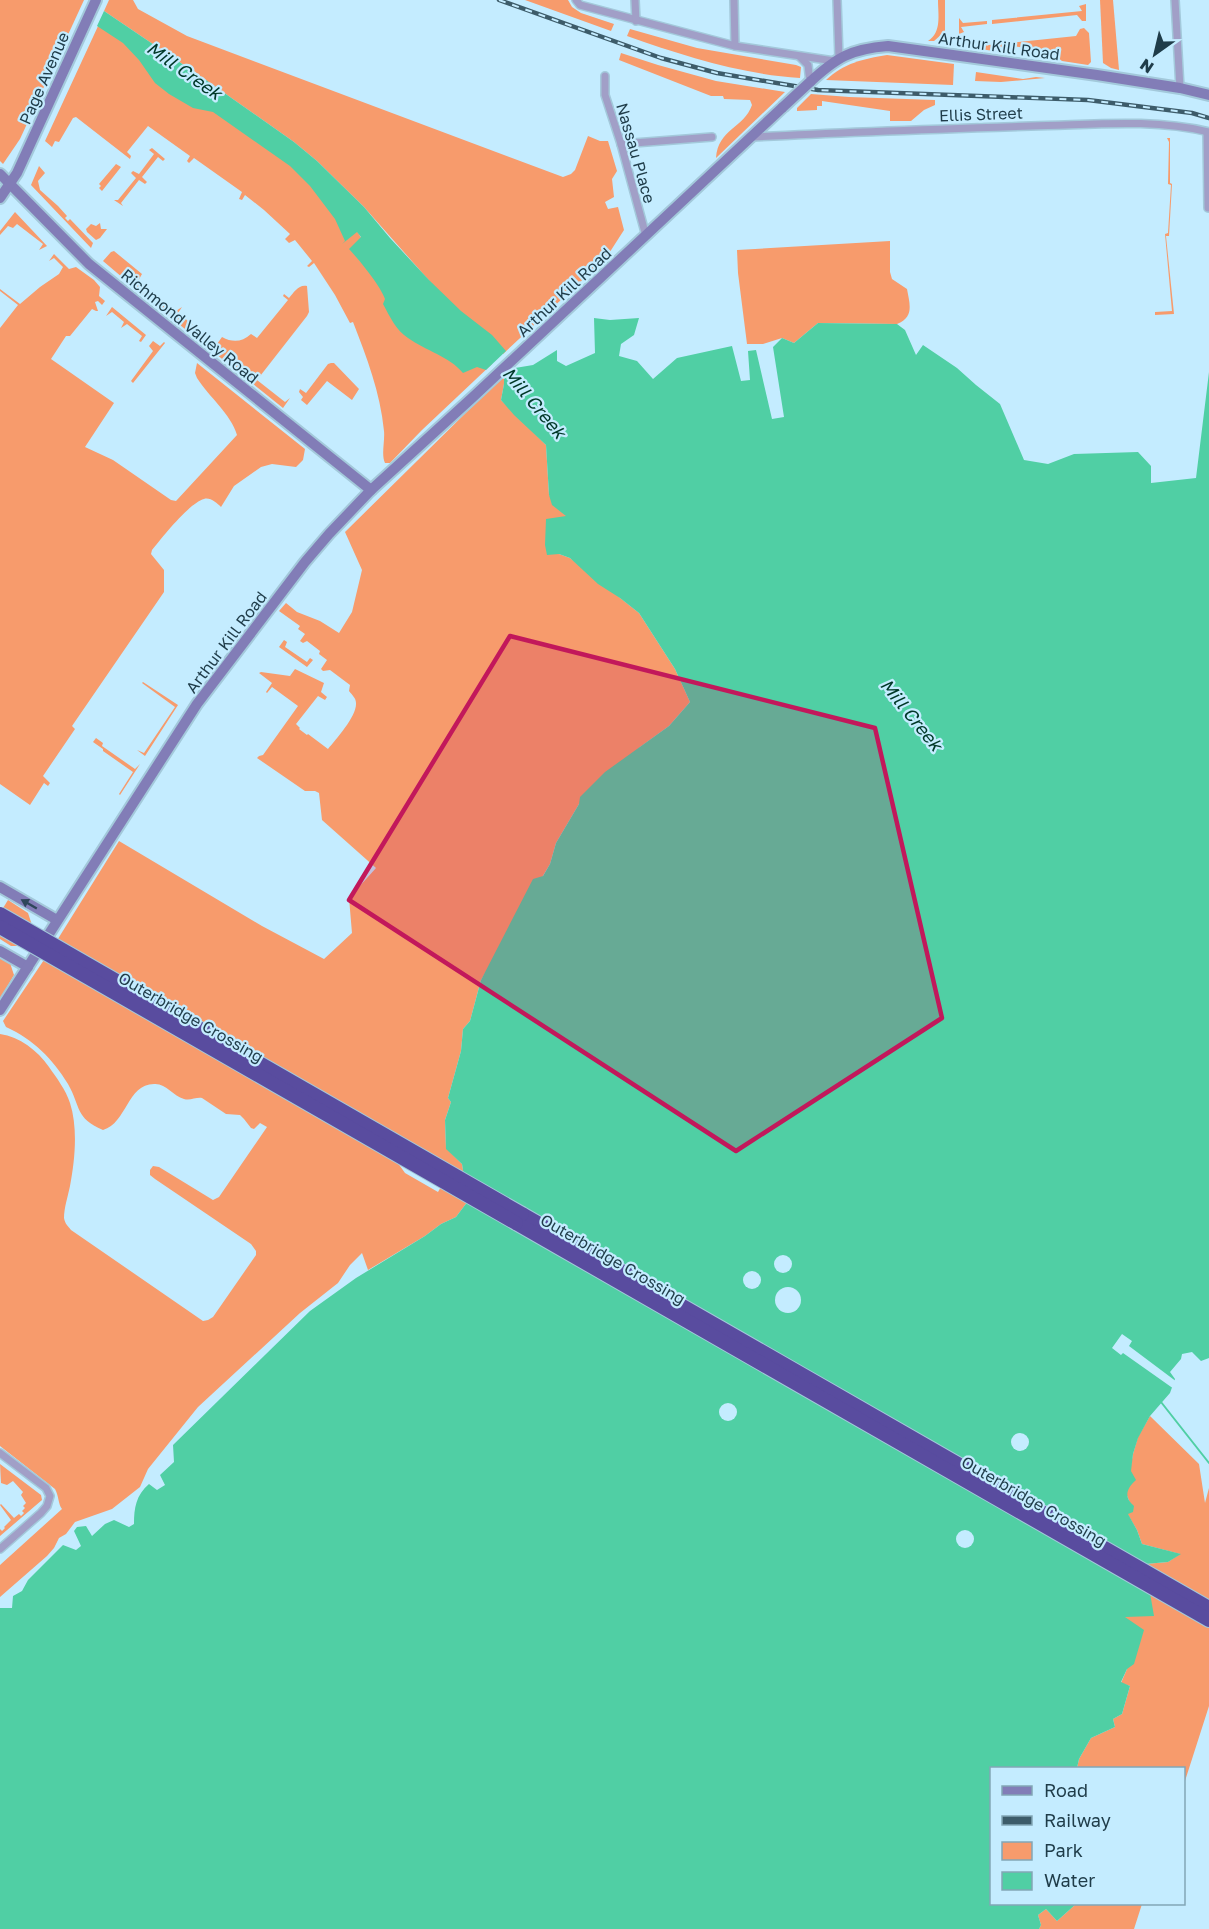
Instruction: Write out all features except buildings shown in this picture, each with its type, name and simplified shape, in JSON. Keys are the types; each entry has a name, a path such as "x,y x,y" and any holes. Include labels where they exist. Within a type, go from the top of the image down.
{"highway":[{"name":"Outerbridge Crossing","path":"0,914 1209,1620"},
{"name":"Outerbridge Crossing","path":"0,927 1209,1608"}],"street":[{"name":"Page Avenue","path":"0,198 11,184 96,0"},
{"path":"635,0 636,21"},
{"path":"734,0 735,46"},
{"path":"576,1 636,21 735,46 798,56 836,59 837,0"},
{"path":"1175,0 1180,88"},
{"name":"Arthur Kill Road","path":"0,1010 181,728 227,664 329,534 371,490 836,59 868,48 898,47 1180,88 1209,95"},
{"path":"798,56 808,65 810,82"},
{"name":"Nassau Place","path":"605,76 605,95 646,236"},
{"name":"Ellis Street","path":"753,136 874,130 1135,123 1182,126 1208,132"},
{"path":"1208,132 1208,208"},
{"path":"621,144 712,137"},
{"name":"Richmond Valley Road","path":"0,174 62,238 119,289 371,490"},
{"path":"0,887 57,920"},
{"path":"0,951 28,967"},
{"path":"0,1453 49,1492 50,1501 41,1513 0,1549"}],"highlighted area":[{"path":"510,636 875,728 942,1018 736,1151 349,900"}],"green space":[{"path":"0,0 84,0 20,139 3,164 0,161"},
{"path":"109,0 133,0 138,9 187,36 563,177 575,170 588,136 600,141 608,141 617,171 612,179 614,197 605,202 608,209 618,207 624,230 606,258 503,354 464,320 364,207 317,161 294,142 104,11"},
{"path":"525,0 568,0 572,7 581,13 614,24 611,31"},
{"path":"938,0 945,0 945,34 934,41 928,41 937,28"},
{"path":"1100,0 1113,0 1119,70 1103,63"},
{"path":"1086,4 1086,21 1082,21 1077,15 992,24 992,20 1082,11 1079,6"},
{"path":"959,18 963,23 987,21 987,24 961,27 964,32 959,34"},
{"path":"99,24 284,155 357,231 373,257 492,364 390,463 385,463 384,460 384,431 376,389 353,322 350,323 314,263 307,266 312,261 295,240 289,243 285,239 290,234 245,195 242,200 239,199 242,192 194,158 189,163 187,161 190,156 148,126 127,152 131,156 130,159 76,117 73,118 59,142 55,141 52,147 45,141"},
{"path":"1084,28 1089,33 1091,62 1088,65 1062,61 1051,52 1006,45 993,51 969,47 1076,36 1080,29"},
{"path":"630,29 697,48 796,65 801,67 800,78 756,73 691,57 627,36"},
{"path":"621,53 716,81 785,92 716,158 721,141 748,113 752,105 750,100 711,96 619,60"},
{"path":"887,55 954,64 953,85 826,80 840,69 854,63"},
{"path":"976,72 1023,79 1045,78 1001,82 975,81"},
{"path":"811,94 935,100 935,105 924,110 911,121 890,121 890,111 822,101 822,106 817,106 817,110 797,111 797,108"},
{"path":"1167,138 1170,138 1170,183 1172,184 1169,236 1166,236 1174,314 1155,315 1155,312 1172,311 1165,234 1168,233 1171,185 1168,184 1169,142"},
{"path":"152,148 165,159 163,161 158,157 142,177 147,182 145,184 139,180 121,203 123,206 114,200 118,200 136,178 131,173 133,171 139,174 154,154 149,150"},
{"path":"116,164 121,167 102,191 99,184"},
{"path":"39,166 45,173 38,181 40,190 58,206 67,216 65,218 68,221 70,219 93,243 91,248 31,185"},
{"path":"15,212 47,246 39,250 43,244 17,224 13,228 8,226 0,235 0,231"},
{"path":"100,223 101,229 107,229 96,240 86,229 91,224 96,226"},
{"path":"890,241 892,279 907,289 909,300 908,314 902,321 897,324 818,323 794,343 782,338 763,344 747,344 737,250"},
{"path":"114,251 142,274 138,281 176,311 182,307 178,313 217,344 222,337 237,341 251,334 257,338 288,300 283,296 284,294 289,298 299,287 307,286 309,312 307,316 257,380 285,402 290,398 283,408 103,261"},
{"path":"54,254 69,269 76,267 94,280 100,287 99,296 105,301 102,305 98,301 95,302 98,311 92,309 70,336 66,336 51,359 114,403 85,447 113,460 171,500 176,501 237,435 230,420 197,378 195,373 197,363 305,449 303,460 296,467 272,464 261,467 234,486 221,507 209,499 198,502 176,522 152,550 151,554 164,570 164,592 72,726 75,729 43,776 50,783 48,786 44,783 30,805 0,784 0,328 18,305 0,289 20,304 59,274 63,267 54,258 49,261"},
{"path":"112,307 146,335 141,342 139,341 142,336 127,324 121,328 124,322 112,312 106,316"},
{"path":"153,341 160,346 165,343 133,383 131,381 153,351 149,346"},
{"path":"331,363 334,363 359,389 352,400 327,381 307,405 301,400 303,397 299,392 300,389 306,393"},
{"path":"504,377 501,400 546,445 549,495 567,516 559,554 570,558 639,613 675,669 690,702 669,726 640,747 579,804 556,843 550,864 481,980 470,1021 463,1029 461,1051 448,1098 451,1102 445,1120 446,1148 462,1164 468,1201 456,1217 368,1270 362,1253 350,1265 338,1283 300,1313 198,1407 148,1469 140,1487 112,1509 75,1522 66,1534 59,1538 47,1556 0,1597 0,1565 62,1509 55,1489 0,1446 0,1034 21,1041 39,1055 61,1084 70,1103 75,1144 72,1176 64,1214 67,1225 203,1321 213,1317 256,1255 256,1251 251,1244 155,1179 150,1175 150,1170 153,1166 159,1167 213,1200 219,1197 267,1127 260,1123 254,1129 251,1128 240,1115 226,1114 202,1098 184,1099 154,1084 138,1090 117,1120 103,1130 94,1126 83,1116 68,1084 49,1058 34,1044 6,1027 3,1021 119,841 262,926 324,959 352,933 349,898 376,868 322,820 319,793 305,791 257,758 263,755 298,706 272,687 267,693 272,683 259,673 290,676 295,669 324,683 321,692 327,697 325,700 318,696 296,724 299,729 328,749 353,714 356,703 349,691 350,685 330,670 321,669 327,660 307,641 303,643 300,641 305,634 298,629 300,626 279,611 286,603 297,612 320,621 339,633 352,612 362,570 345,532","holes":["395,1159 446,1178 438,1192 405,1173"]},
{"path":"284,640 287,642 285,647 307,662 310,658 313,660 307,667 279,647"},
{"path":"143,682 178,705 145,756 137,750 144,753 175,707"},
{"path":"96,738 103,743 102,746 135,769 140,764 120,795 133,772 93,742"},
{"path":"8,900 28,913 32,925 19,946 11,946 0,939 0,913"},
{"path":"0,955 10,963 14,975 0,999"},
{"path":"1150,1416 1199,1464 1205,1503 1209,1488 1209,1706 1185,1781 1185,1767 1077,1767 1079,1759 1091,1738 1115,1727 1113,1719 1122,1714 1130,1686 1121,1683 1127,1669 1124,1616 1153,1616 1145,1564 1168,1562 1180,1554 1142,1544 1127,1513 1130,1503 1126,1493 1138,1437"},
{"path":"0,1464 41,1495 42,1500 0,1536 0,1529 2,1531 11,1520 0,1505 14,1518 24,1513 23,1506 26,1503 21,1495 23,1492 13,1481 7,1485 1,1483"},
{"path":"1075,1905 1142,1905 1134,1929 1039,1929 1041,1925 1038,1915 1046,1909 1057,1921"}],"water":[{"name":"Mill Creek","path":"104,11 294,142 317,161 364,207 429,280 461,311 492,335 506,351 486,370 477,367 463,373 451,362 404,335 383,304 385,299 379,287 349,249 361,237 357,232 342,244 345,241 335,219 310,186 290,166 213,112 193,108 155,83 139,60 123,43 97,26"},
{"name":"Mill Creek","path":"594,318 610,320 639,318 634,335 621,344 619,356 637,361 653,379 677,358 732,346 741,381 750,380 748,351 756,350 772,419 784,417 773,347 782,338 794,343 818,323 897,324 905,330 916,355 923,345 957,368 1000,404 1024,460 1048,464 1074,454 1138,452 1151,466 1151,483 1196,478 1209,372 1209,1358 1201,1361 1192,1352 1182,1354 1181,1359 1170,1372 1175,1379 1170,1393 1150,1416 1138,1438 1131,1471 1136,1480 1130,1486 1127,1496 1134,1506 1133,1512 1128,1514 1142,1544 1181,1554 1168,1562 1145,1564 1154,1616 1125,1617 1144,1630 1134,1664 1127,1669 1121,1682 1130,1686 1122,1714 1113,1719 1115,1727 1091,1738 1079,1759 1077,1767 990,1767 990,1905 1075,1905 1057,1921 1046,1909 1038,1915 1041,1925 1039,1929 0,1929 0,1608 12,1608 13,1596 22,1591 28,1580 63,1545 76,1550 81,1546 74,1531 77,1527 86,1526 92,1536 105,1524 114,1520 129,1527 134,1524 137,1502 141,1493 149,1484 157,1490 165,1485 160,1475 174,1462 173,1445 310,1311 356,1278 441,1224 456,1217 468,1201 462,1164 446,1149 445,1120 451,1102 448,1098 461,1051 463,1029 470,1021 481,980 533,879 543,876 550,864 556,843 579,804 580,797 605,772 669,726 690,702 675,669 639,613 598,584 570,558 559,554 547,555 546,519 566,516 552,505 549,495 546,445 501,400 504,377 515,368 533,365 557,350 557,361 566,366 595,353"}],"pier":[{"path":"783,1255 789,1258 792,1264 789,1270 783,1273 777,1270 774,1264 777,1258"},
{"path":"752,1271 758,1274 761,1280 758,1286 752,1289 746,1286 743,1280 746,1274"},
{"path":"788,1287 797,1291 801,1300 797,1309 788,1313 779,1309 775,1300 779,1291"},
{"path":"1122,1334 1132,1341 1129,1346 1177,1382 1174,1389 1123,1353 1121,1355 1112,1348"},
{"path":"728,1403 734,1406 737,1412 734,1418 728,1421 722,1418 719,1412 722,1406"},
{"path":"1020,1433 1026,1436 1029,1442 1026,1448 1020,1451 1014,1448 1011,1442 1014,1436"},
{"path":"965,1530 971,1533 974,1539 971,1545 965,1548 959,1545 956,1539 959,1533"}],"waterway":[{"path":"1161,1402 1209,1463"}],"railway":[{"path":"499,0 661,58 717,73 818,90 1088,100 1192,113 1209,118"}]}
